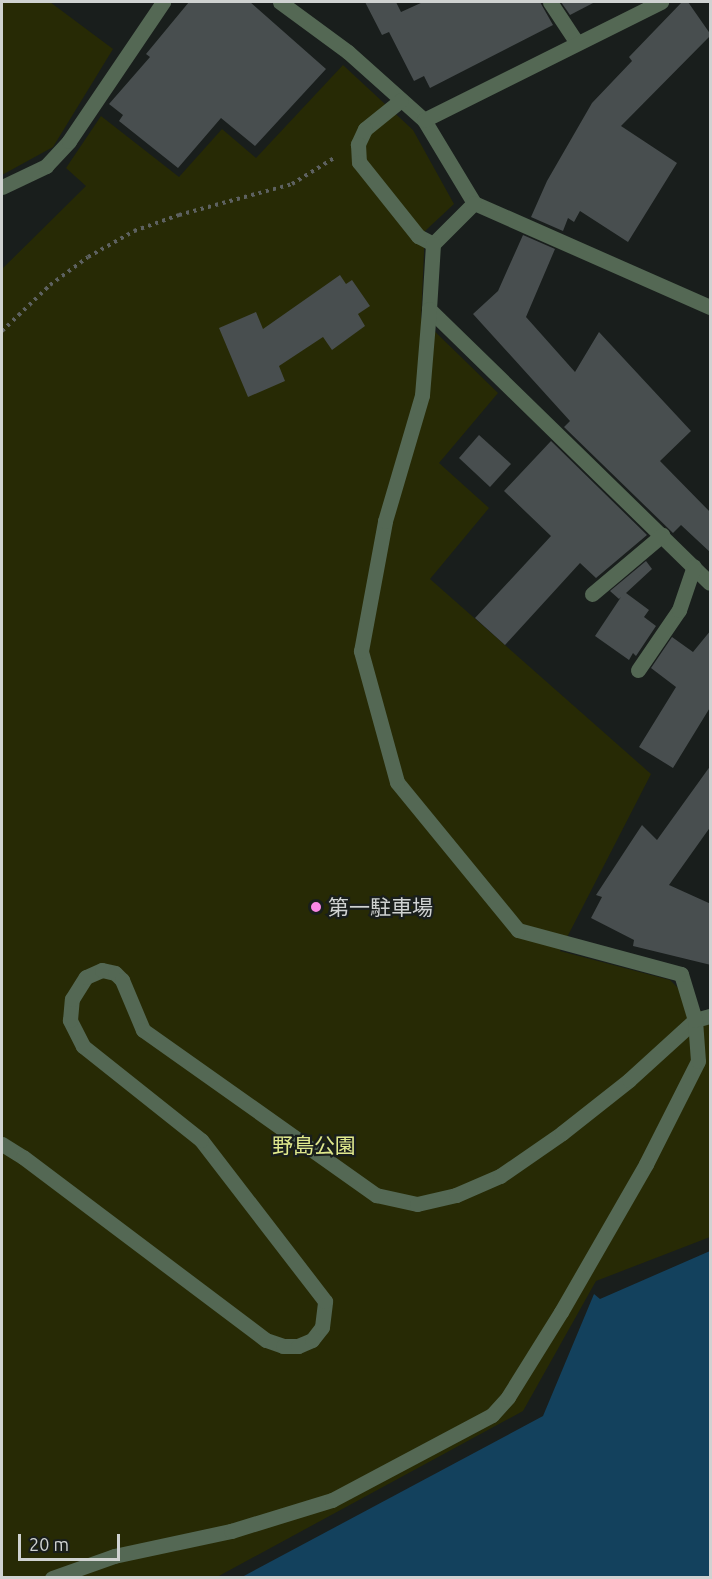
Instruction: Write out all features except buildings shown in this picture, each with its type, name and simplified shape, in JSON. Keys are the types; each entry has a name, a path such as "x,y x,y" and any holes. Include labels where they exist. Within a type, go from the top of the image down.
{"street":[{"path":"2,187 46,166 69,141 163,2"},
{"path":"280,2 348,52 424,120 474,203 711,307"},
{"path":"550,2 577,43"},
{"path":"424,120 661,2"},
{"path":"401,100 365,129 358,144 358,162 418,236 433,244"},
{"path":"52,1578 114,1556 231,1531 332,1500 492,1415 508,1397 561,1312 651,1154 698,1061 695,1020 681,974 518,930 397,782 361,651 385,521 422,395 433,244 474,203"},
{"path":"429,309 711,583"},
{"path":"592,594 662,535"},
{"path":"638,670 679,610 694,566"},
{"path":"2,1144 23,1156 266,1340 283,1346 298,1346 312,1340 322,1327 325,1301 201,1140 83,1046 70,1020 72,999 86,977 102,970 115,973 122,980 143,1030 376,1195 417,1204 456,1195 500,1176 562,1133 629,1080 695,1020 711,1016"}],"path":[{"path":"2,331 50,285 88,257 134,231 179,215 291,184 358,144"}],"green space":[{"path":"2,2 50,2 113,49 53,147 2,175"},
{"name":"野島公園","path":"343,65 413,130 454,204 425,231 421,318 498,393 439,463 489,508 430,579 651,774 560,951 670,980 710,1020 710,1237 596,1281 523,1411 217,1577 2,1578 2,269 86,186 66,168 101,116 179,177 222,129 256,158"}],"water":[{"path":"710,1251 710,1577 242,1577 543,1416 594,1294 600,1299"}],"place":[{"name":"第一駐車場","path":"316,907"}]}
